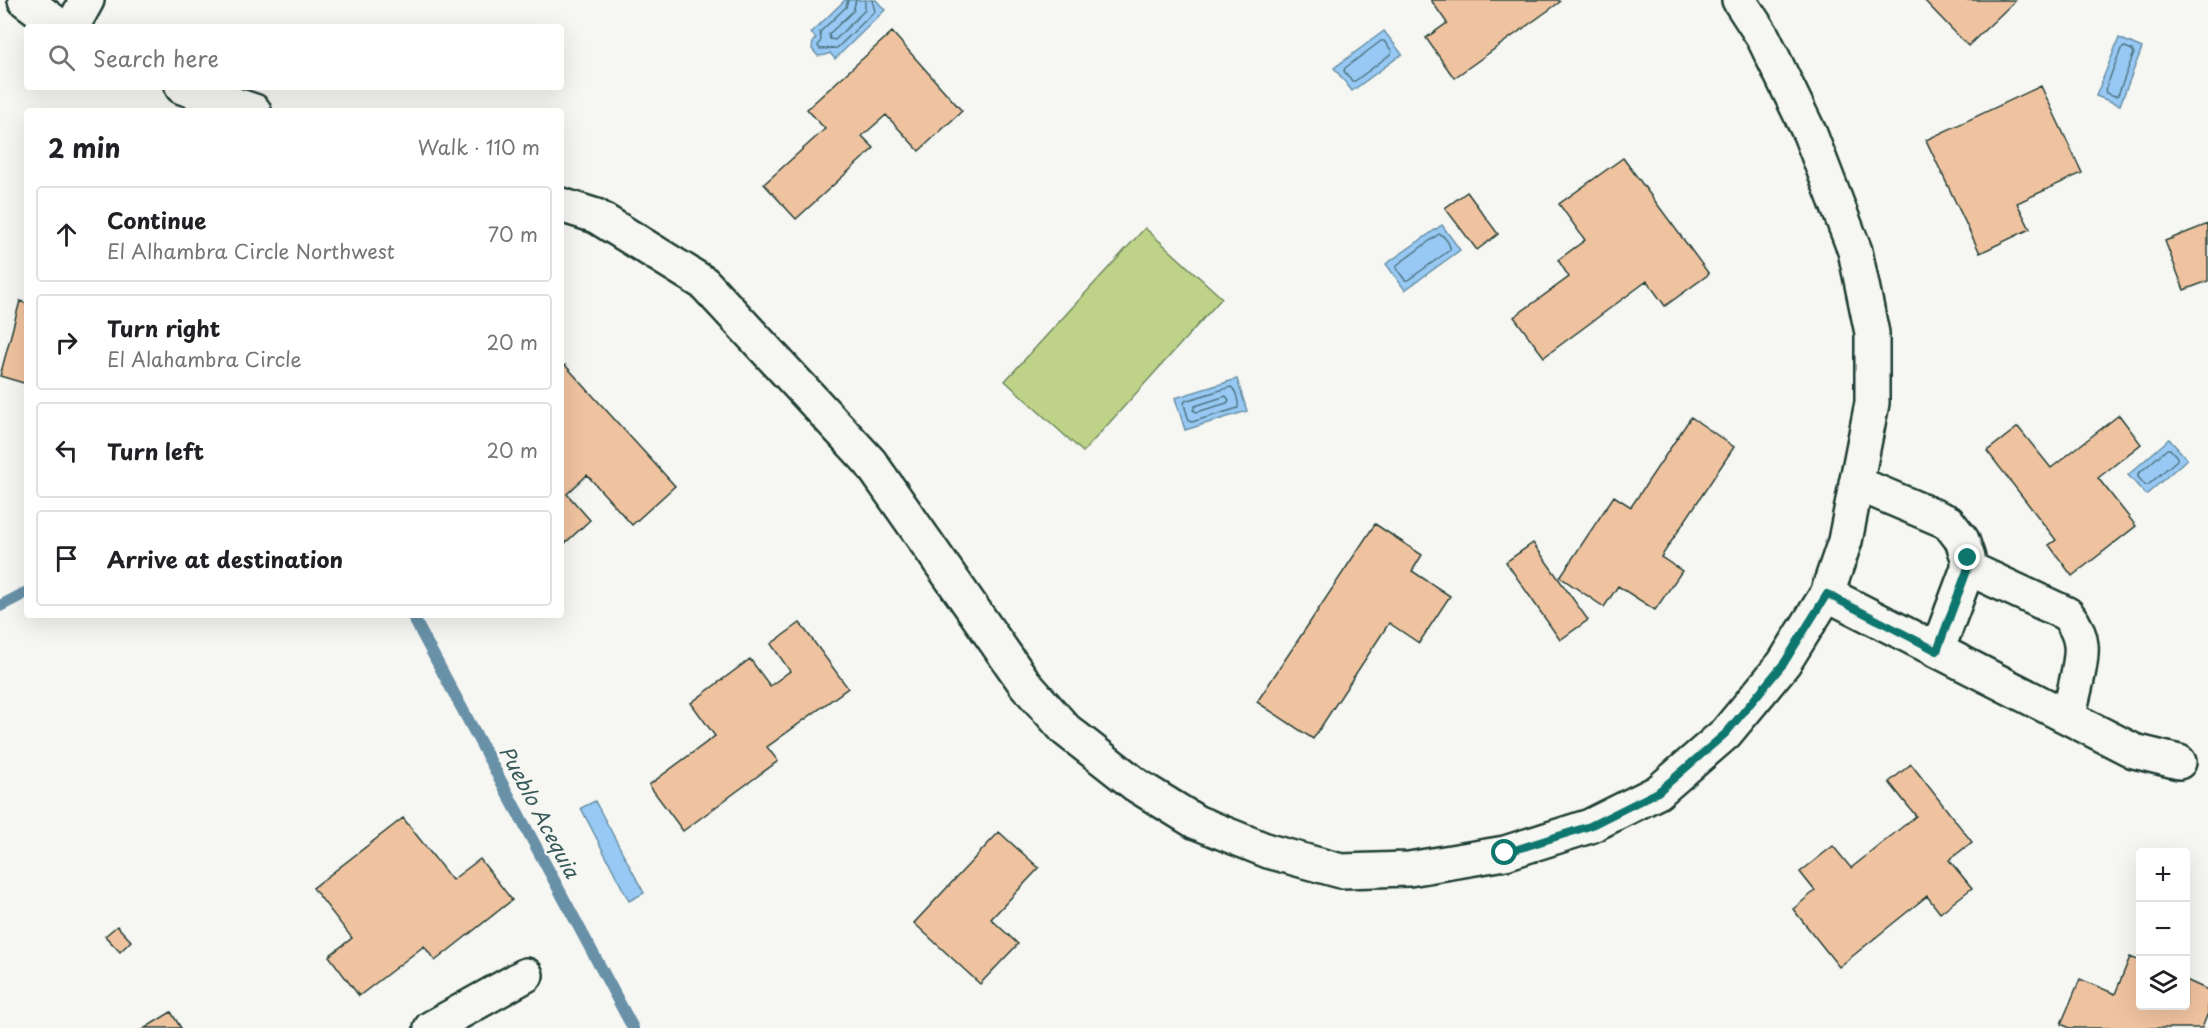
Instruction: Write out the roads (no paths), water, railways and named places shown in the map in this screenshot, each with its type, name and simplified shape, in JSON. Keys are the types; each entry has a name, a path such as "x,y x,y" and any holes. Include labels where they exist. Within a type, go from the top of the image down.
{"street":[{"path":"25,0 56,24"},
{"path":"74,24 87,0"},
{"path":"564,206 596,216 705,282 870,462 1026,685 1066,730 1136,785 1196,822 1268,851 1341,871 1409,869 1505,853 1590,826 1658,792 1726,733 1784,663 1827,594 1845,542 1872,403 1872,333 1855,251 1810,134 1763,37 1739,0"},
{"path":"191,90 245,108"},
{"path":"1856,483 1948,522 1962,540 1968,558 1968,568 1937,651"},
{"path":"1968,568 2067,614 2073,621 2082,647 2068,717"},
{"path":"1827,594 2134,751 2179,762"},
{"path":"431,1028 526,975"}],"water":[{"path":"845,0 876,0 885,10 835,59 830,53 818,56 812,49 816,38 811,33"},
{"path":"1384,31 1402,54 1352,91 1334,68"},
{"path":"2119,38 2142,48 2120,105 2096,96"},
{"path":"1442,225 1460,250 1405,290 1386,264"},
{"path":"1237,379 1247,411 1185,430 1175,398"},
{"path":"2169,439 2187,459 2146,495 2128,475"},
{"path":"595,801 644,893 629,901 581,808"}],"waterway":[{"name":"Pueblo Acequia","path":"0,606 24,594"},
{"name":"Pueblo Acequia","path":"414,618 633,1028"}]}
